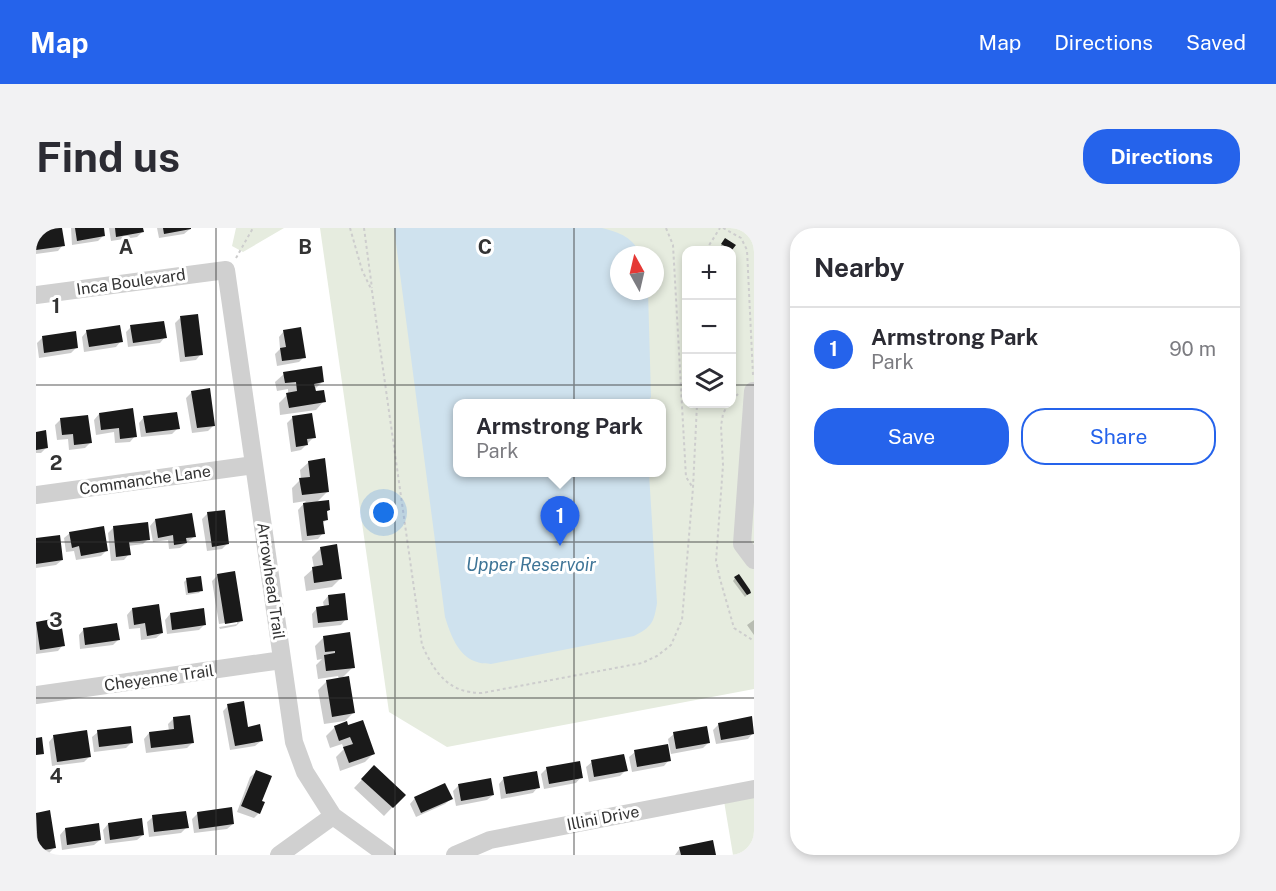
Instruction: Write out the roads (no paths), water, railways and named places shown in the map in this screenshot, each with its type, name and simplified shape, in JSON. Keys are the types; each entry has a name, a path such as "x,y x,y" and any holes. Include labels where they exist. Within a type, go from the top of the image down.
{"street":[{"name":"Inca Boulevard","path":"36,295 226,270"},
{"name":"Arrowhead Trail","path":"226,270 294,742 305,772 333,816 387,855"},
{"path":"753,391 750,505 742,544 754,560"},
{"name":"Commanche Lane","path":"36,495 254,465"},
{"name":"Cheyenne Trail","path":"36,695 282,660"},
{"name":"Illini Drive","path":"455,855 490,840 754,789"},
{"path":"279,855 333,816"}],"water":[{"name":"Upper Reservoir","path":"394,228 602,228 615,232 635,246 610,246 610,300 648,300 651,397 650,399 453,399 453,477 649,477 657,603 655,615 648,627 634,636 491,664 480,663 465,655 449,630 445,617"}],"place":[{"name":"Armstrong Park","path":"560,546"}]}
